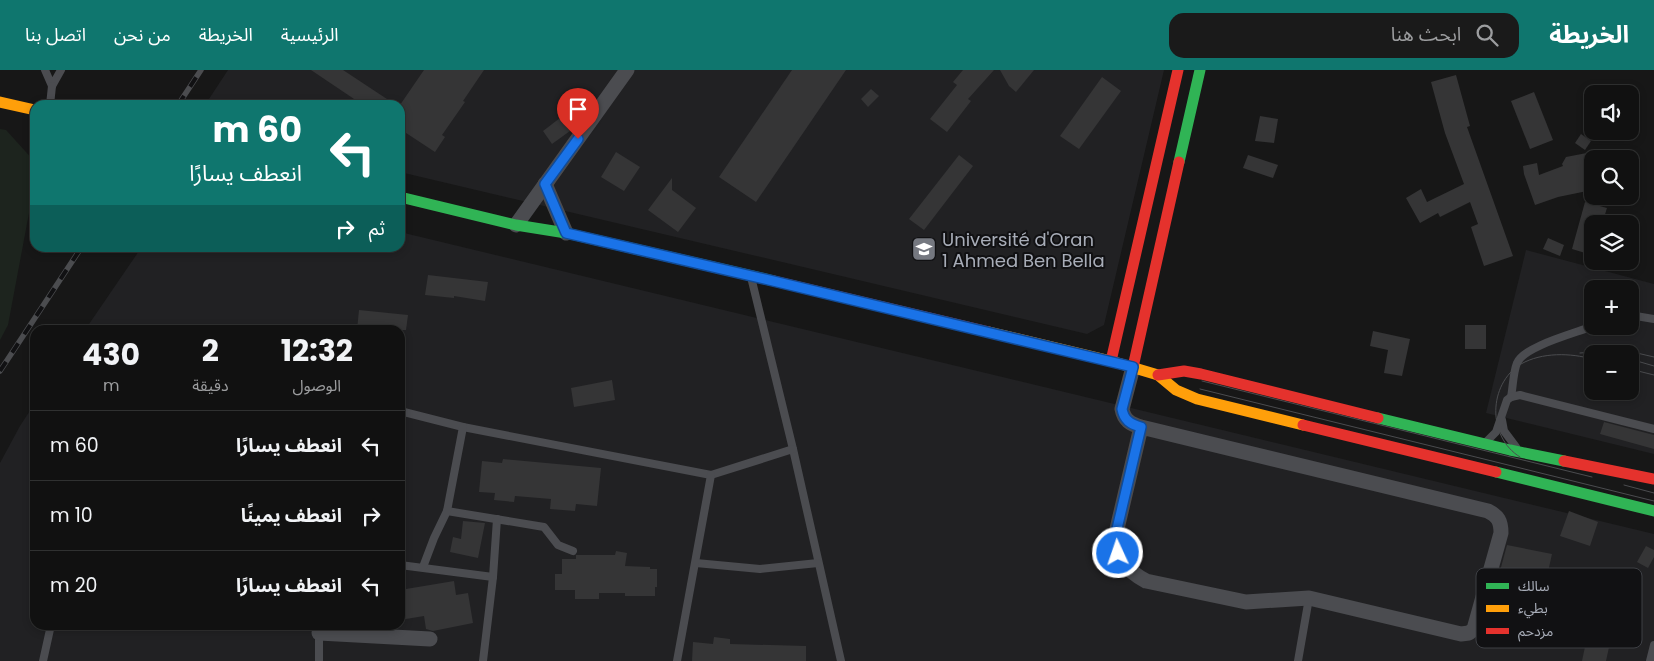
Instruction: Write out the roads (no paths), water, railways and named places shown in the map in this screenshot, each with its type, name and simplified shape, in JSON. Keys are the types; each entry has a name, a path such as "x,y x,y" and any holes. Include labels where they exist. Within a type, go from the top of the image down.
{"main road":[{"path":"1111,361 1178,70"},
{"path":"1133,367 1200,70"},
{"path":"0,102 30,109"},
{"path":"405,198 516,225 566,233 750,275 1111,361 1158,375 1176,390 1197,399 1654,511"},
{"path":"1158,375 1184,371 1202,374 1525,453 1654,479"}],"street":[{"path":"516,225 628,70"},
{"path":"545,184 566,233"},
{"path":"1133,367 1122,409 1123,416 1127,421 1141,427 1488,511 1496,515 1501,523 1501,533 1492,568"},
{"path":"1141,427 1115,544 1122,561 1137,577 1146,582 1246,602 1309,598 1461,634 1469,633 1476,625"},
{"path":"331,630 430,639"}],"lane":[{"path":"45,70 52,86"},
{"path":"51,100 52,86 61,70"},
{"path":"750,275 794,449 841,661"},
{"path":"1639,316 1654,319"},
{"path":"1480,442 1486,442 1492,437 1502,418 1505,405 1511,398 1517,363 1524,355 1534,348 1584,329"},
{"path":"1511,398 1520,395 1654,429"},
{"path":"405,412 464,427 711,475 794,449"},
{"path":"1502,418 1504,431 1513,443 1525,453"},
{"path":"423,567 447,511 464,427"},
{"path":"677,661 711,475"},
{"path":"447,511 544,527 558,545 573,551"},
{"path":"483,661 493,577 497,519"},
{"path":"696,563 760,569 818,563"},
{"path":"405,565 493,577"},
{"path":"1298,661 1309,598"},
{"path":"43,661 50,630"},
{"path":"319,661 320,630"},
{"path":"1650,661 1654,645"}],"tram line":[{"path":"1580,353 1624,350 1654,357"},
{"path":"1520,457 1509,448 1497,424 1497,397 1502,384 1510,373 1521,364 1538,357 1566,355 1584,358"},
{"path":"1639,362 1654,366"},
{"path":"1639,371 1654,375"},
{"path":"1202,381 1592,477"},
{"path":"1200,389 1654,501"},
{"path":"1624,485 1654,493"}],"railway":[{"path":"181,100 201,70"},
{"path":"30,325 78,252"},
{"path":"0,371 30,325"}],"place":[{"name":"Université d'Oran 1 Ahmed Ben Bella","path":"924,249"}]}
